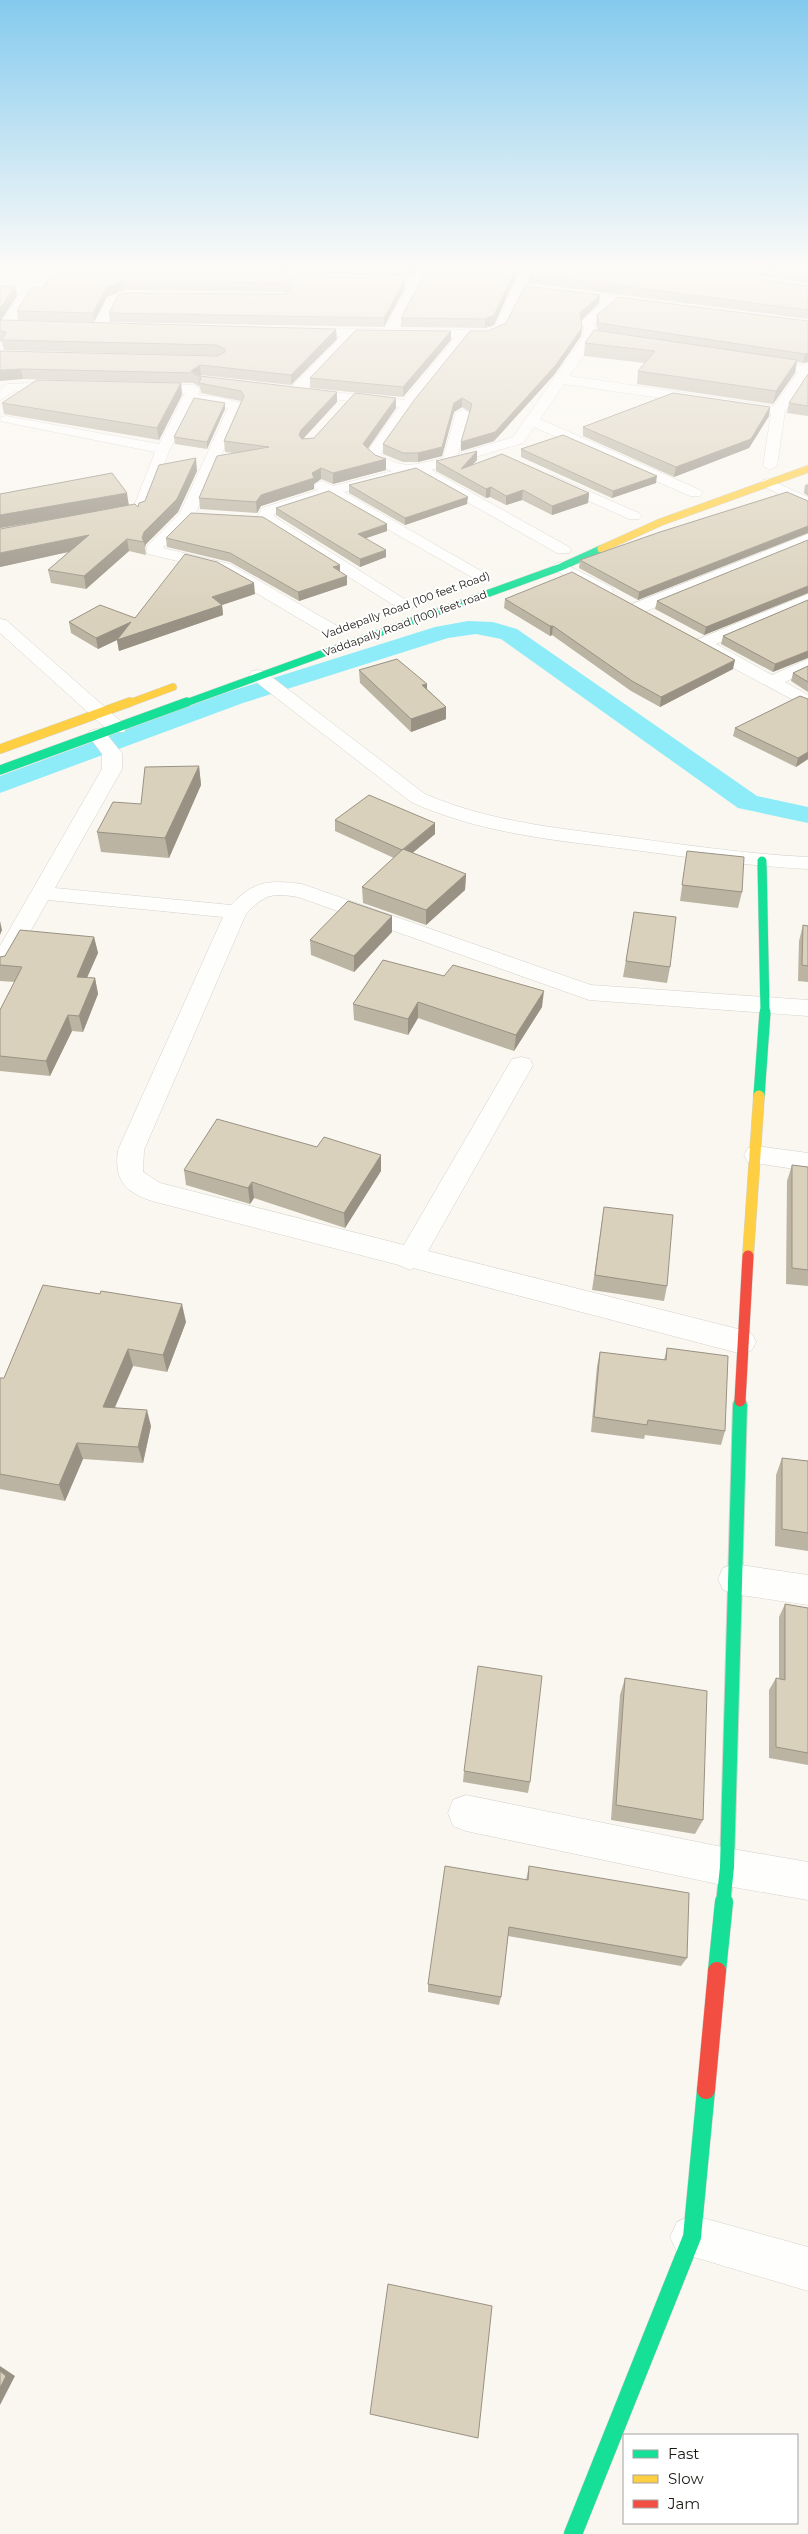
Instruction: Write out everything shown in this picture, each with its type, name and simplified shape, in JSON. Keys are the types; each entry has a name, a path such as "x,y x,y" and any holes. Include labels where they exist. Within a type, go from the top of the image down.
{"main road":[{"path":"765,467 785,460"},
{"name":"Vaddapally Road (100) feet road","path":"0,770 104,743 117,728 261,678 442,610 561,568 661,522 808,469"},
{"path":"677,499 700,491"},
{"path":"616,524 638,514"},
{"path":"545,556 567,548"},
{"name":"Vaddepally Road (100 feet Road)","path":"388,612 410,604"},
{"name":"Vaddepally Road (100 feet Road)","path":"315,637 338,629"},
{"path":"0,749 185,683"},
{"path":"573,2534 692,2237 727,1867 742,1342 757,1156 766,1004 762,861"}],"street":[{"path":"299,384 292,391 408,404"},
{"path":"424,384 372,455 381,462 414,470 567,548"},
{"path":"268,520 267,511 273,508 489,450 518,440 556,384"},
{"path":"596,384 778,411"},
{"path":"765,467 778,411 796,384"},
{"path":"0,396 12,387 23,385 82,386"},
{"path":"132,388 194,390 218,401 236,406 187,515 154,548 154,551 224,568 338,629"},
{"path":"93,518 140,510 163,448 194,390"},
{"path":"339,411 351,398"},
{"path":"449,461 462,413"},
{"path":"6,420 163,448"},
{"path":"532,420 700,491"},
{"path":"489,450 507,458"},
{"path":"544,475 638,514"},
{"path":"307,478 480,579"},
{"path":"768,483 808,503"},
{"path":"187,515 205,516"},
{"path":"250,519 268,520 410,604"},
{"path":"638,608 808,539"},
{"path":"561,568 654,617"},
{"path":"702,644 808,598"},
{"path":"0,624 117,728"},
{"path":"686,635 773,681 808,702"},
{"path":"773,681 808,664"},
{"path":"261,678 418,798 446,812 484,823 540,832 762,861 808,863"},
{"path":"0,966 112,769 104,743"},
{"path":"742,1342 410,1259 152,1191 134,1180 128,1169 131,1150 236,912 254,892 275,887 302,891 589,992 808,1008"},
{"path":"42,893 236,912"},
{"path":"410,1259 521,1065"},
{"path":"757,1156 808,1162"},
{"path":"734,1579 808,1590"},
{"path":"466,1813 727,1867 808,1881"},
{"path":"692,2237 808,2269"}],"building":[{"path":"31,384 180,384 157,428 2,403"},
{"path":"206,384 271,384 337,392 301,430 299,435 302,439 314,438 355,393 396,398 363,444 375,455 386,459 333,473 321,468 312,473 314,478 261,495 256,502 199,498 217,456 269,447 224,441 244,396 241,391"},
{"path":"375,384 405,384 403,387"},
{"path":"427,384 538,384 495,432 461,442 472,404 462,398 454,403 442,447 418,453 403,453 383,444"},
{"path":"729,384 781,384 776,391"},
{"path":"801,384 808,384 808,406 789,403"},
{"path":"673,393 770,407 751,439 676,467 583,427"},
{"path":"194,398 225,403 207,442 174,437"},
{"path":"563,435 657,476 613,491 521,449"},
{"path":"477,451 461,469 502,454 589,493 552,506 523,490 506,496 491,487 486,489 436,461"},
{"path":"196,458 177,499 144,532 142,538 144,542 127,539 84,576 48,570 89,535 0,553 0,529 135,504 138,507 139,503 145,501 159,465"},
{"path":"416,468 468,497 405,518 349,485"},
{"path":"112,473 127,493 0,515 0,494"},
{"path":"329,491 387,524 358,534 386,550 360,559 276,508"},
{"path":"787,492 808,501 808,526 639,592 580,560 660,532"},
{"path":"191,513 263,517 340,565 333,567 347,576 298,592 230,553 166,538"},
{"path":"808,540 808,586 706,627 657,601"},
{"path":"185,554 217,562 254,583 212,597 222,605 117,640 131,622 96,638 69,622 100,605 135,618"},
{"path":"572,572 735,660 661,697 632,681 553,626 505,599"},
{"path":"808,600 808,651 775,664 723,636"},
{"path":"397,659 427,684 422,685 446,707 411,719 359,670"},
{"path":"808,666 808,682 793,673"},
{"path":"800,696 808,699 808,752 798,758 735,728"},
{"path":"199,766 165,838 97,832 113,802 141,804 145,767"},
{"path":"369,795 435,823 402,850 335,820"},
{"path":"403,849 466,874 426,910 362,887"},
{"path":"687,851 744,857 742,892 682,885"},
{"path":"348,901 392,916 354,956 310,940"},
{"path":"634,912 676,917 670,967 626,961"},
{"path":"803,925 808,926 808,966 802,965"},
{"path":"20,930 94,937 77,977 95,978 79,1016 68,1015 46,1061 0,1056 0,1010 22,967 0,965 0,957 5,956"},
{"path":"383,960 444,976 453,965 544,991 516,1035 418,1002 408,1019 353,1004"},
{"path":"217,1119 317,1147 324,1137 381,1155 344,1213 252,1182 248,1188 184,1170"},
{"path":"792,1165 808,1167 808,1270 792,1268"},
{"path":"604,1207 673,1215 667,1286 595,1275"},
{"path":"43,1285 100,1294 101,1291 182,1304 163,1355 128,1349 103,1407 147,1410 138,1447 77,1443 59,1485 0,1474 0,1378 4,1378"},
{"path":"667,1348 728,1356 725,1431 648,1420 647,1425 594,1417 600,1352 666,1360"},
{"path":"782,1458 808,1461 808,1533 782,1529"},
{"path":"785,1604 808,1608 808,1753 776,1747 776,1678 785,1680"},
{"path":"478,1666 542,1676 530,1782 464,1771"},
{"path":"625,1678 707,1691 703,1820 616,1805"},
{"path":"445,1866 528,1880 529,1866 689,1893 687,1958 509,1927 501,1997 428,1984"},
{"path":"388,2284 492,2306 478,2438 370,2414"},
{"path":"0,2371 6,2376 0,2388"}],"waterway":[{"path":"0,785 234,698 443,632 468,628 485,628 509,634 748,802 808,815"}],"traffic: fast":[{"path":"0,770 561,567 601,549"},
{"path":"759,1096 766,1004 762,861"},
{"path":"717,1971 727,1867 740,1401"},
{"path":"573,2534 692,2237 706,2090"}],"traffic: slow":[{"path":"601,549 661,522 808,469"},
{"path":"0,749 173,687"},
{"path":"748,1256 759,1096"}],"traffic: jam":[{"path":"740,1401 748,1256"},
{"path":"706,2090 717,1971"}]}
